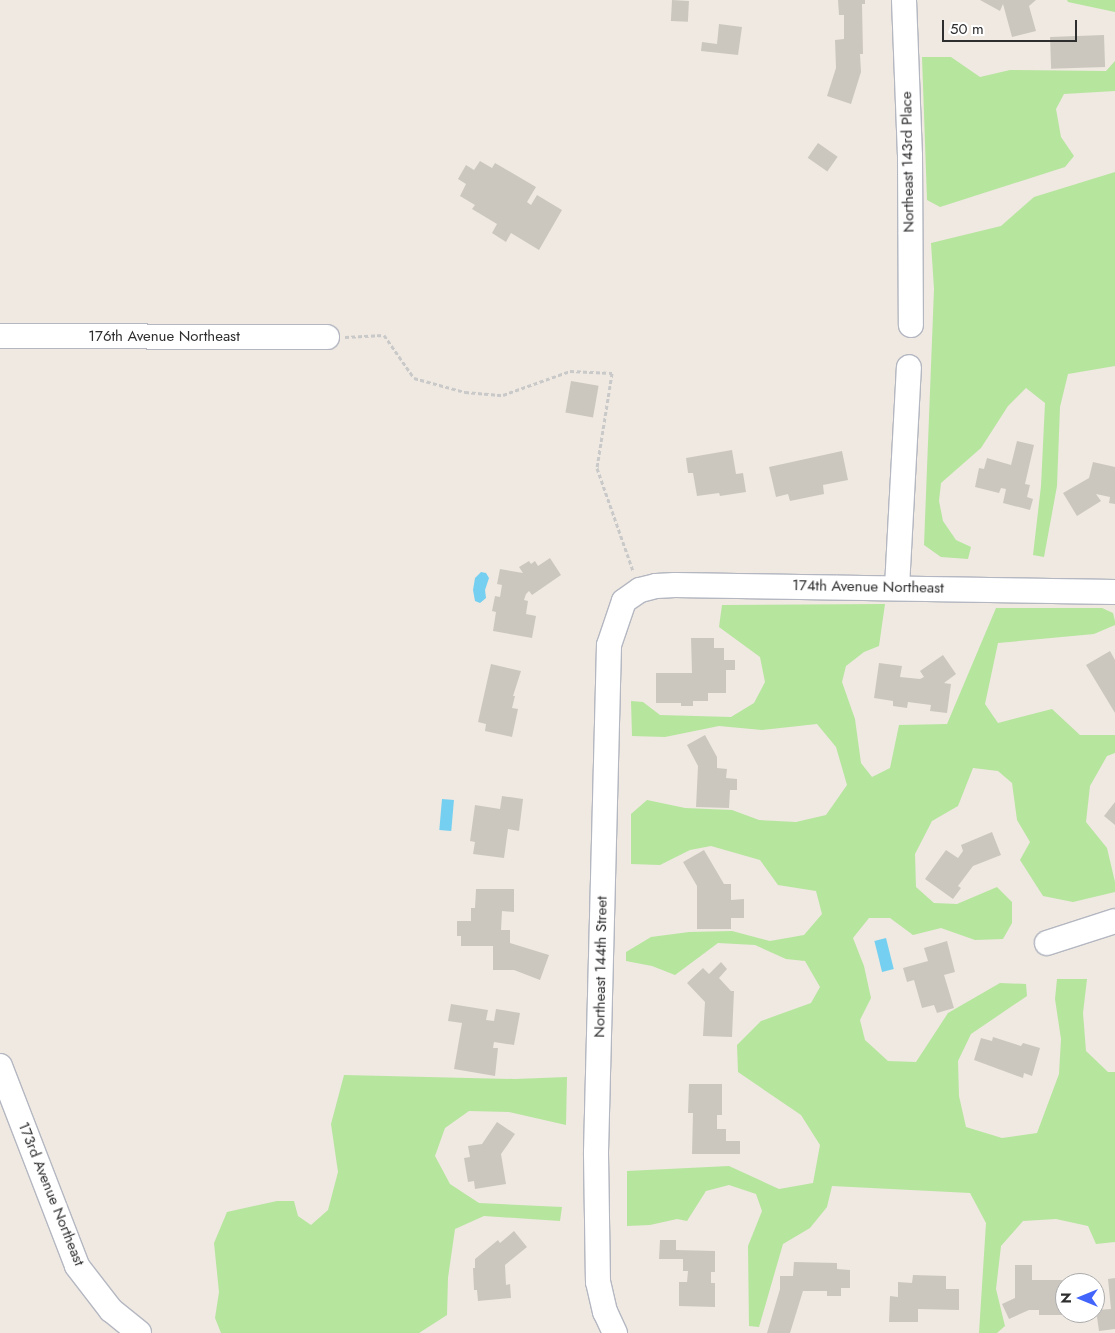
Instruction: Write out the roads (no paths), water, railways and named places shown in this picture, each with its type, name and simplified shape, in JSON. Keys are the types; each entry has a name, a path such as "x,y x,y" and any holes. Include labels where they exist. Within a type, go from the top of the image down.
{"street":[{"name":"Northeast 143rd Place","path":"904,0 910,155 911,325"},
{"name":"176th Avenue Northeast","path":"0,336 327,337"},
{"path":"897,588 909,367"},
{"name":"174th Avenue Northeast","path":"632,596 656,586 1115,592"},
{"name":"Northeast 144th Street","path":"615,1333 604,1312 598,1282 596,1152 609,645 614,624 632,596"},
{"path":"1048,943 1115,920"},
{"name":"173rd Avenue Northeast","path":"0,1066 77,1266 111,1310 139,1333"}],"water":[{"path":"481,572 486,573 489,578 485,590 486,598 480,603 475,601 473,590 475,578"},
{"path":"442,799 454,800 451,831 439,830"},
{"path":"886,938 894,969 882,972 874,941"}]}
